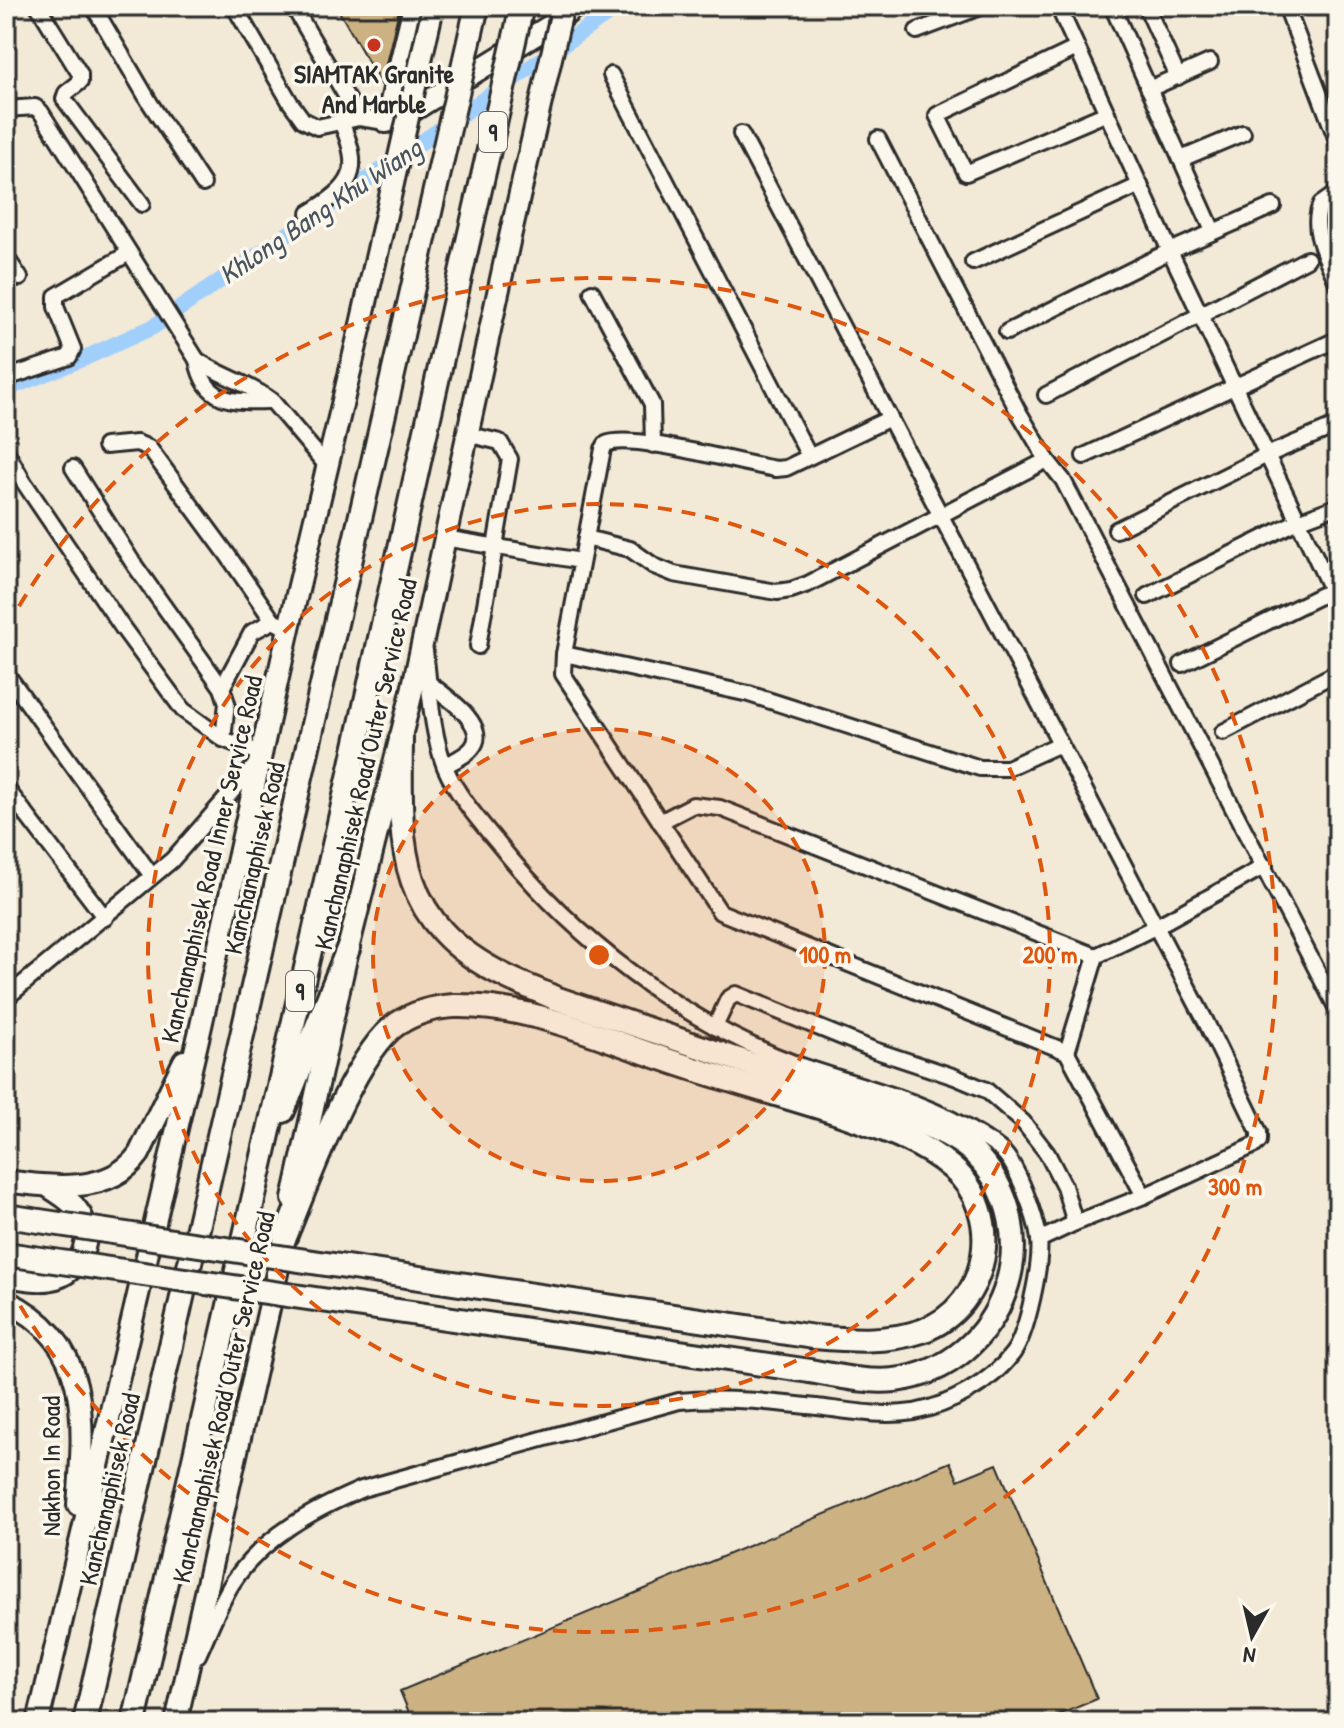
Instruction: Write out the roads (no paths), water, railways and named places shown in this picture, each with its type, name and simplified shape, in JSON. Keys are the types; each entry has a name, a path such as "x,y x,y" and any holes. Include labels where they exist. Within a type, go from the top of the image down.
{"main road":[{"name":"Kanchanaphisek Road","path":"85,1722 477,6"},
{"name":"9","path":"134,1722 522,6"},
{"name":"Kanchanaphisek Road Outer Service Road","path":"176,1722 348,949 401,738 563,6"},
{"path":"386,122 399,119 561,19 575,6"},
{"path":"386,122 426,9"},
{"name":"Kanchanaphisek Road Inner Service Road","path":"38,1722 201,1026 260,757 281,625 327,466 360,329 426,9"},
{"path":"6,1254 867,1380 897,1380 941,1365 972,1343 1004,1297 1014,1260 1014,1238 1002,1193 973,1153 951,1137 905,1116 568,1003 502,975 467,953 429,917 410,876 400,789 401,738"},
{"path":"266,1143 298,1076 348,949"},
{"path":"6,1216 814,1337 859,1341 892,1338 930,1327 953,1310 974,1287 982,1271 984,1253 981,1214 964,1179 929,1151 880,1128 533,1017 453,1006 422,1011 395,1026 373,1049 355,1078 285,1237"},
{"path":"6,1181 49,1187 108,1179 130,1167 154,1128 201,1026"},
{"path":"6,1276 40,1280 55,1278 64,1274 82,1256 86,1240 85,1223 69,1200 49,1187"},
{"name":"Nakhon In Road","path":"6,1301 35,1316 61,1347 75,1374 82,1407 82,1429 74,1565"}],"street":[{"path":"38,6 80,74 80,82 66,93 64,99 142,204"},
{"path":"93,6 150,103 203,184"},
{"path":"234,6 303,120 317,127 359,118 386,122"},
{"path":"293,6 359,118"},
{"path":"917,31 983,6"},
{"path":"1058,6 1298,521 1335,588 1338,604"},
{"path":"1112,6 1213,231"},
{"path":"1146,6 1178,77"},
{"path":"1286,6 1338,143"},
{"path":"1077,48 937,115 966,173 1107,113"},
{"path":"1149,89 1210,62"},
{"path":"611,75 809,456"},
{"path":"6,109 35,107 41,112 197,360 203,383 218,396 245,401 272,401 327,466"},
{"path":"309,213 342,191 349,180 352,156 350,142 341,122"},
{"path":"1181,159 1243,133"},
{"path":"741,134 1206,1022 1259,1136 1255,1145 1039,1240"},
{"path":"878,139 1017,409 1047,460 1063,480 1338,1011"},
{"path":"973,262 1140,185"},
{"path":"1338,192 1321,204 1316,224 1338,285"},
{"path":"1007,332 1170,251 1273,206"},
{"path":"6,378 69,357 73,349 56,307 56,296 129,253"},
{"path":"6,257 20,278"},
{"path":"1046,395 1307,259"},
{"path":"592,292 652,404 653,445"},
{"path":"1084,456 1338,339"},
{"path":"890,418 786,468 776,469 653,445 618,441 606,444 581,561 563,674 713,903 725,916 1067,1052 1144,1196"},
{"path":"1116,530 1267,455 1338,425"},
{"path":"466,434 500,442 510,459 478,646"},
{"path":"105,446 137,443 149,448 281,625 252,632 222,688"},
{"path":"6,451 122,627 183,710 223,739 260,757 181,850 105,918 6,998"},
{"path":"586,538 630,549 654,566 674,574 777,592 791,590 1047,460"},
{"path":"73,468 133,563 222,688 227,703 223,739"},
{"path":"1147,596 1298,521 1338,506"},
{"path":"444,538 581,561"},
{"path":"1182,664 1335,588"},
{"path":"187,1679 233,1583 256,1554 287,1528 321,1507 362,1489 679,1401 718,1397 879,1415 915,1411 947,1402 992,1377 1015,1351 1033,1297 1039,1240 1019,1175 1002,1151 935,1109 797,1064 715,1027 650,988 580,931 506,854 473,814 445,766 435,727 423,639"},
{"path":"564,654 749,694 980,768 1007,768 1060,744"},
{"path":"1223,732 1338,672"},
{"path":"6,673 152,876"},
{"path":"430,684 462,710 474,729 475,744 471,750 445,766"},
{"path":"6,788 105,918"},
{"path":"660,822 693,805 709,804 1096,956"},
{"path":"1067,1052 1096,956 1265,866"},
{"path":"715,1027 728,999 736,994 874,1050 986,1090 1023,1122 1047,1153 1064,1186 1075,1223"}],"waterway":[{"name":"Khlong Bang Khu Wiang","path":"6,389 153,327 619,6"}],"place":[{"name":"SIAMTAK Granite And Marble","path":"374,45"}]}
